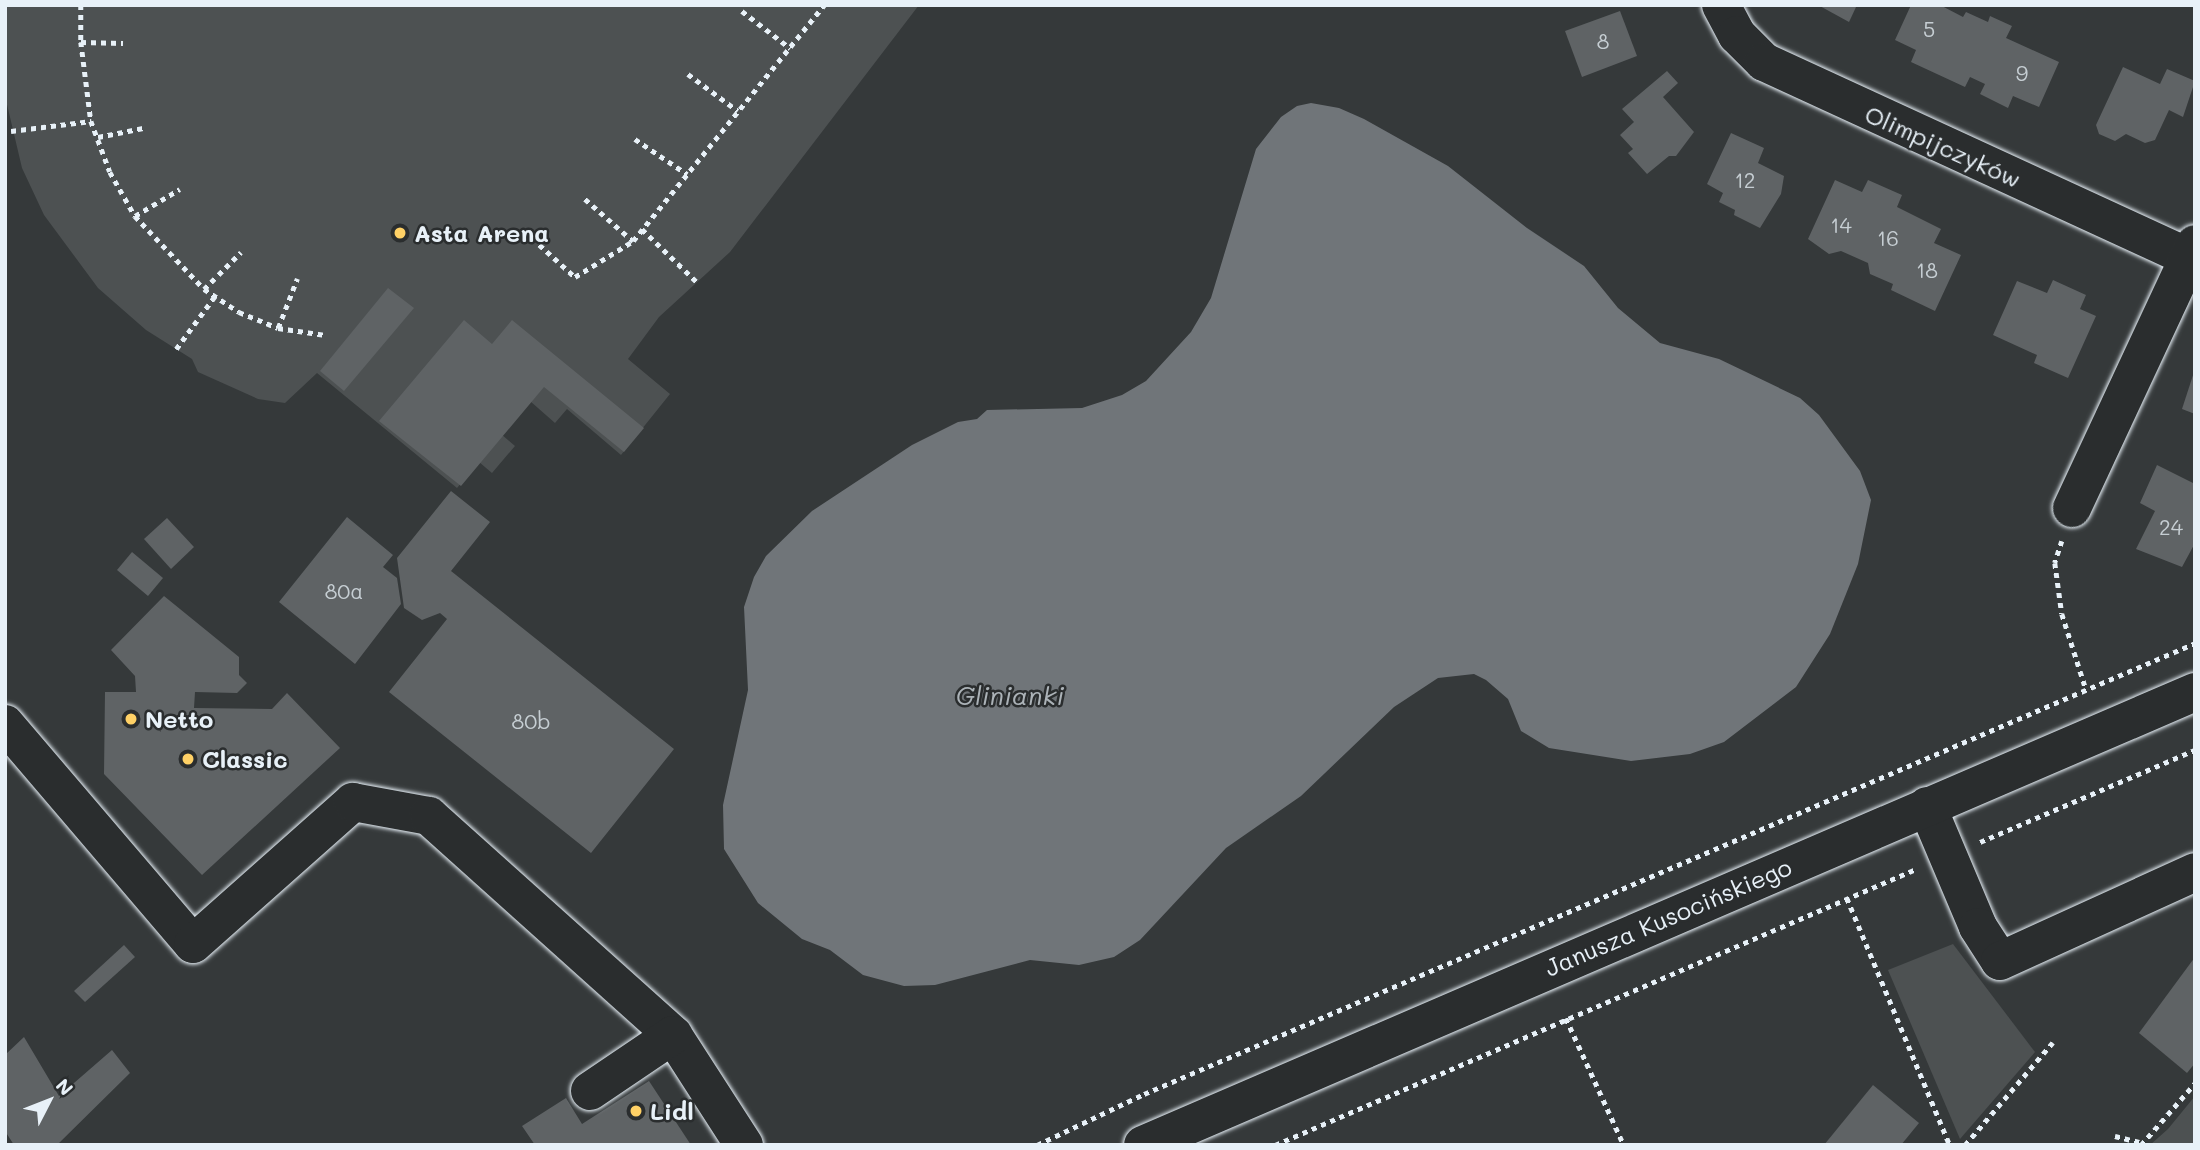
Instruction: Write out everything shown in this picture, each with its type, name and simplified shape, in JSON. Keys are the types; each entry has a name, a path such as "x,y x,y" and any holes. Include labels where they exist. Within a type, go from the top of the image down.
{"street":[{"name":"Olimpijczyków","path":"1721,5 1737,35 1764,62 2193,254 2073,508"},
{"name":"Janusza Kusocińskiego","path":"1143,1145 2195,692"},
{"path":"5,724 193,944 354,802 429,817 673,1035 744,1145"},
{"path":"1927,806 1978,927 2000,961 2195,873"},
{"path":"590,1091 673,1035"}],"path":[{"path":"81,5 80,42 91,121 110,172 135,216 204,289 215,296 278,328 325,335"},
{"path":"532,238 575,277 633,241 824,5"},
{"path":"742,11 790,48"},
{"path":"80,42 123,43"},
{"path":"688,74 738,111"},
{"path":"11,131 91,121"},
{"path":"98,137 143,128"},
{"path":"635,139 687,174"},
{"path":"135,216 180,189"},
{"path":"585,199 633,241"},
{"path":"642,229 699,284"},
{"path":"204,289 241,252"},
{"path":"278,328 297,279"},
{"path":"176,349 215,296"},
{"path":"2073,508 2055,563 2062,614 2086,689"},
{"path":"1037,1145 1144,1094 2195,643"},
{"path":"1275,1145 2195,750"},
{"path":"1847,898 1950,1145"},
{"path":"1566,1018 1624,1145"},
{"path":"1965,1145 2053,1042"},
{"path":"2115,1136 2140,1144 2195,1083"}],"shaded area":[{"name":"Asta Arena","path":"5,5 919,5 730,252 659,317 628,359 670,394 621,455 567,409 555,423 530,401 501,434 515,446 492,473 479,462 457,488 317,373 285,403 258,399 198,372 192,359 146,330 98,288 44,215 22,168 5,96"},
{"path":"1953,944 2035,1052 1960,1139 1888,970"},
{"path":"2195,1096 2195,1145 2150,1145 2168,1129"}],"water":[{"name":"Glinianki","path":"1311,103 1339,108 1364,119 1448,166 1527,228 1584,266 1618,308 1660,343 1719,359 1800,398 1819,415 1860,471 1871,500 1858,564 1830,634 1796,687 1724,742 1690,754 1631,761 1549,748 1521,731 1508,699 1486,680 1474,674 1438,678 1394,707 1301,796 1226,848 1140,940 1114,957 1079,965 1030,960 935,985 904,986 863,975 830,950 802,939 758,903 724,849 723,805 748,690 744,607 754,577 766,556 812,511 912,445 958,422 977,419 987,410 1082,408 1122,395 1146,381 1191,332 1211,298 1256,149 1281,117 1297,106"}],"building":[{"path":"1818,5 1857,5 1849,22"},
{"path":"1911,5 1940,5 1963,17 1966,12 1988,22 1990,16 2012,26 2006,38 2059,62 2039,107 2013,96 2008,108 1980,94 1985,84 1970,77 1965,87 1911,62 1916,50 1895,40"},
{"path":"1620,11 1637,56 1582,77 1565,31"},
{"path":"2123,67 2160,84 2167,69 2195,81 2183,117 2169,110 2155,140 2145,143 2126,134 2115,141 2099,134 2096,125"},
{"path":"1667,71 1678,83 1663,97 1694,132 1676,156 1669,156 1647,174 1628,153 1633,149 1620,135 1634,122 1622,109"},
{"path":"1731,133 1764,148 1758,163 1784,176 1781,194 1760,228 1734,215 1735,210 1719,202 1723,193 1707,184"},
{"path":"1835,180 1862,192 1868,180 1902,195 1897,207 1941,229 1934,243 1961,255 1935,311 1891,290 1893,284 1870,274 1868,263 1841,251 1829,254 1808,239"},
{"path":"2053,280 2086,295 2080,309 2096,316 2068,378 2034,363 2037,355 1993,335 2017,281 2047,293"},
{"path":"388,288 414,308 344,391 320,371"},
{"path":"464,320 492,344 512,320 644,428 624,452 544,387 461,486 379,421"},
{"path":"2195,369 2195,414 2182,409"},
{"path":"2157,465 2195,484 2195,543 2182,567 2136,549 2155,511 2140,503"},
{"path":"451,491 490,522 451,571 674,749 591,853 389,692 447,619 440,613 422,620 404,608 397,558"},
{"path":"347,517 393,555 383,567 397,578 401,604 355,664 279,602"},
{"path":"167,518 194,547 171,569 144,539"},
{"path":"132,552 163,578 148,596 117,570"},
{"path":"164,596 239,657 239,675 247,683 237,693 195,692 194,708 272,709 287,693 340,748 202,875 104,774 105,692 136,692 135,676 111,650"},
{"path":"124,945 135,957 85,1002 74,991"},
{"path":"2195,957 2195,1063 2187,1073 2139,1033"},
{"path":"24,1037 59,1096 112,1050 130,1073 57,1145 14,1145 5,1131 5,1055"},
{"name":"Lidl","path":"649,1081 691,1145 535,1145 522,1126 566,1098 582,1124"},
{"path":"1873,1085 1919,1123 1901,1145 1824,1145"}],"place":[{"name":"Asta Arena","path":"400,233"},
{"name":"Netto","path":"131,719"},
{"name":"Classic","path":"188,759"},
{"name":"Lidl","path":"636,1111"}]}
